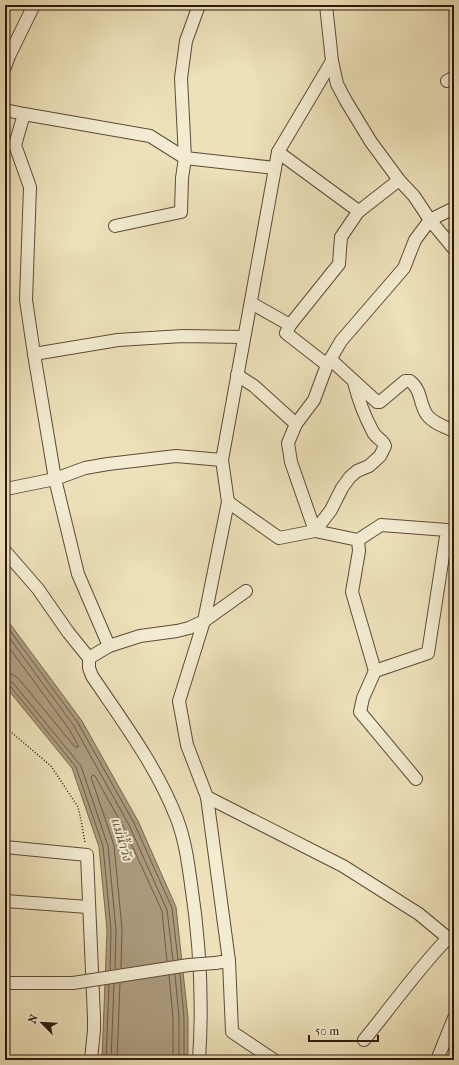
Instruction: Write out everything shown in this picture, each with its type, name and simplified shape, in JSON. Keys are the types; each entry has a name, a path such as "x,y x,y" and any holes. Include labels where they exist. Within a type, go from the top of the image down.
{"street":[{"path":"5,67 34,5"},
{"path":"326,5 332,62 337,84 346,102 371,142 454,249"},
{"path":"114,226 181,212 182,178 185,158 181,78 186,41 196,6"},
{"path":"274,1060 232,1032 229,961 207,797 187,745 179,701 204,621 228,502 222,460 243,337 278,152 332,62"},
{"path":"5,110 150,136 185,158 275,168"},
{"path":"24,114 15,145 30,187 26,300 34,354 55,479 78,574 109,646"},
{"path":"278,152 358,212"},
{"path":"400,180 358,212 341,237 339,264 290,325 286,333 328,362 354,382 376,402 379,402 405,381 410,381 419,392 424,410 429,417 454,431"},
{"path":"315,531 291,462 288,443 296,424 314,400 328,362 341,342 404,268 415,240 430,220 454,208"},
{"path":"250,303 290,325"},
{"path":"34,354 118,340 183,336 243,337"},
{"path":"237,375 254,386 296,424"},
{"path":"315,531 331,510 342,488 350,477 357,471 369,466 383,452 385,446 374,433 363,410 354,382"},
{"path":"6,489 55,479 85,468 176,456 222,460"},
{"path":"228,502 279,538 315,531 358,540 381,525 447,530 428,653 375,671"},
{"path":"358,540 359,551 352,592 375,671 363,698 360,712 416,779"},
{"path":"5,551 38,589 68,632 89,658 89,668 92,676 149,760 177,819 183,837 195,908 201,980 199,1060"},
{"path":"89,658 109,646 140,636 183,630 204,621 246,591"},
{"path":"207,797 343,866 419,914 451,941 421,968 364,1040"},
{"path":"5,847 87,855 88,907 94,1018 91,1060"},
{"path":"5,901 88,907"},
{"path":"5,983 73,983 229,961"},
{"path":"437,1060 454,1018"}],"path":[{"path":"5,727 51,766 78,807 87,855"}],"water":[{"name":"แม่น้ำวัง","path":"5,617 82,721 138,821 176,907 188,1018 188,1060 102,1060 107,930 99,847 72,768 5,686"}]}
